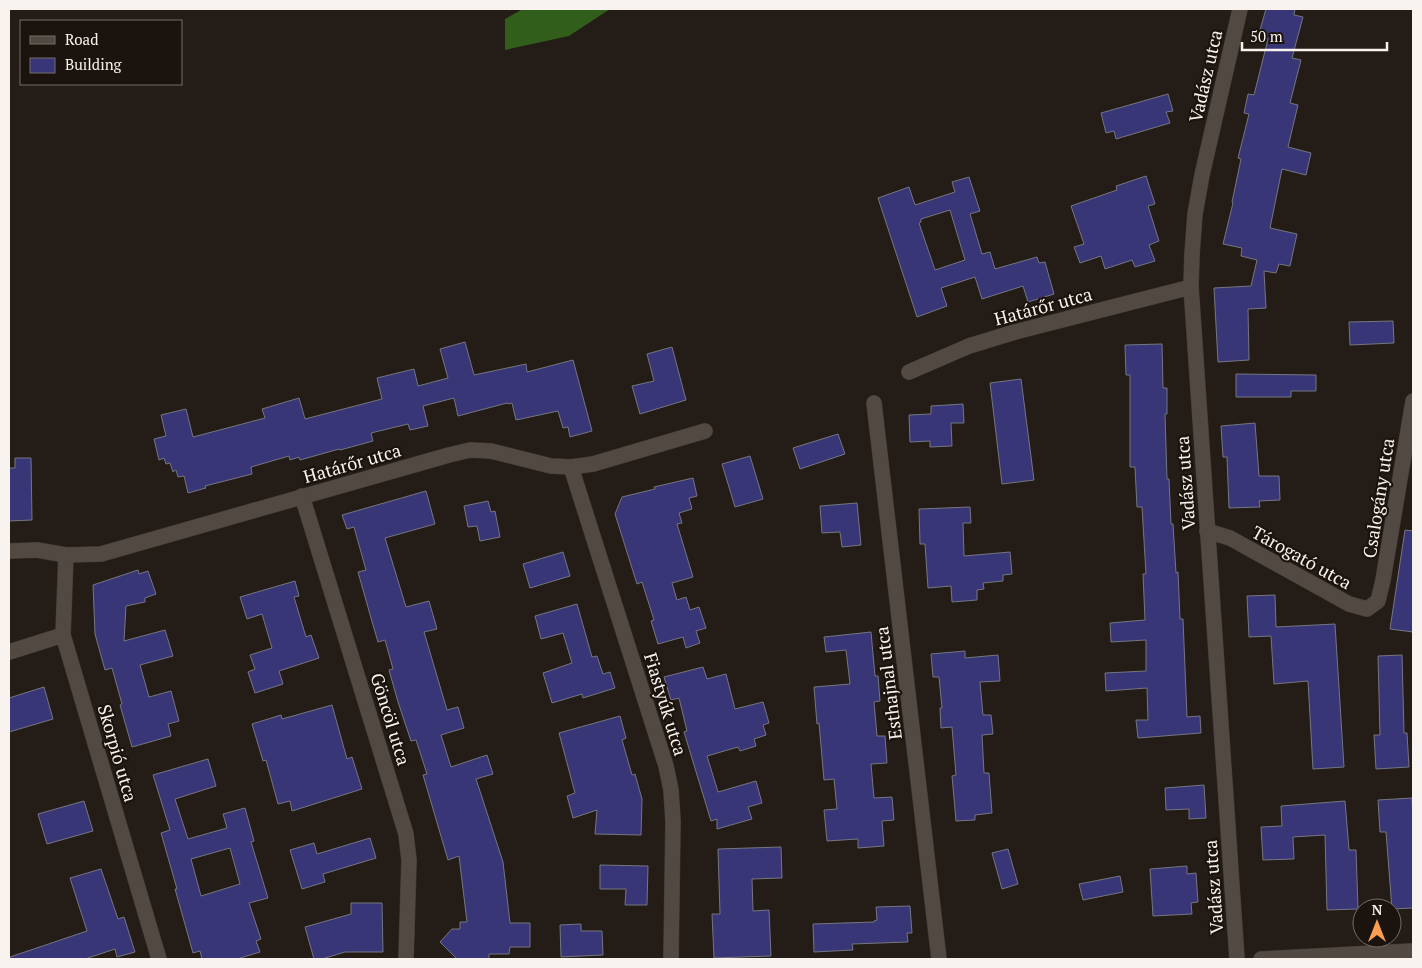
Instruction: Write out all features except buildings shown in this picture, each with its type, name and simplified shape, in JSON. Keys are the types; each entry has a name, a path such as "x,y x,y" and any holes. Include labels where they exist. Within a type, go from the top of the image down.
{"street":[{"name":"Vadász utca","path":"1236,959 1191,287 1195,214 1202,175 1240,9"},
{"name":"Határőr utca","path":"909,372 969,346 1015,332 1191,287"},
{"name":"Csalogány utca","path":"1378,601 1384,580 1413,401"},
{"name":"Esthajnal utca","path":"874,403 939,959"},
{"name":"Határőr utca","path":"9,551 37,550 66,555 101,554 470,450 491,451 550,466 571,468 593,464 705,431"},
{"name":"Fiastyúk utca","path":"571,468 666,766 671,790 671,959"},
{"name":"Göncöl utca","path":"302,496 406,834 409,860 406,959"},
{"name":"Tárogató utca","path":"1207,531 1230,538 1349,604 1367,609 1378,601"},
{"name":"Skorpió utca","path":"66,555 64,635 159,959"},
{"path":"9,652 64,635"},
{"path":"1261,959 1413,950"}],"green space":[{"path":"523,9 610,9 569,36 505,50 505,19"}]}
